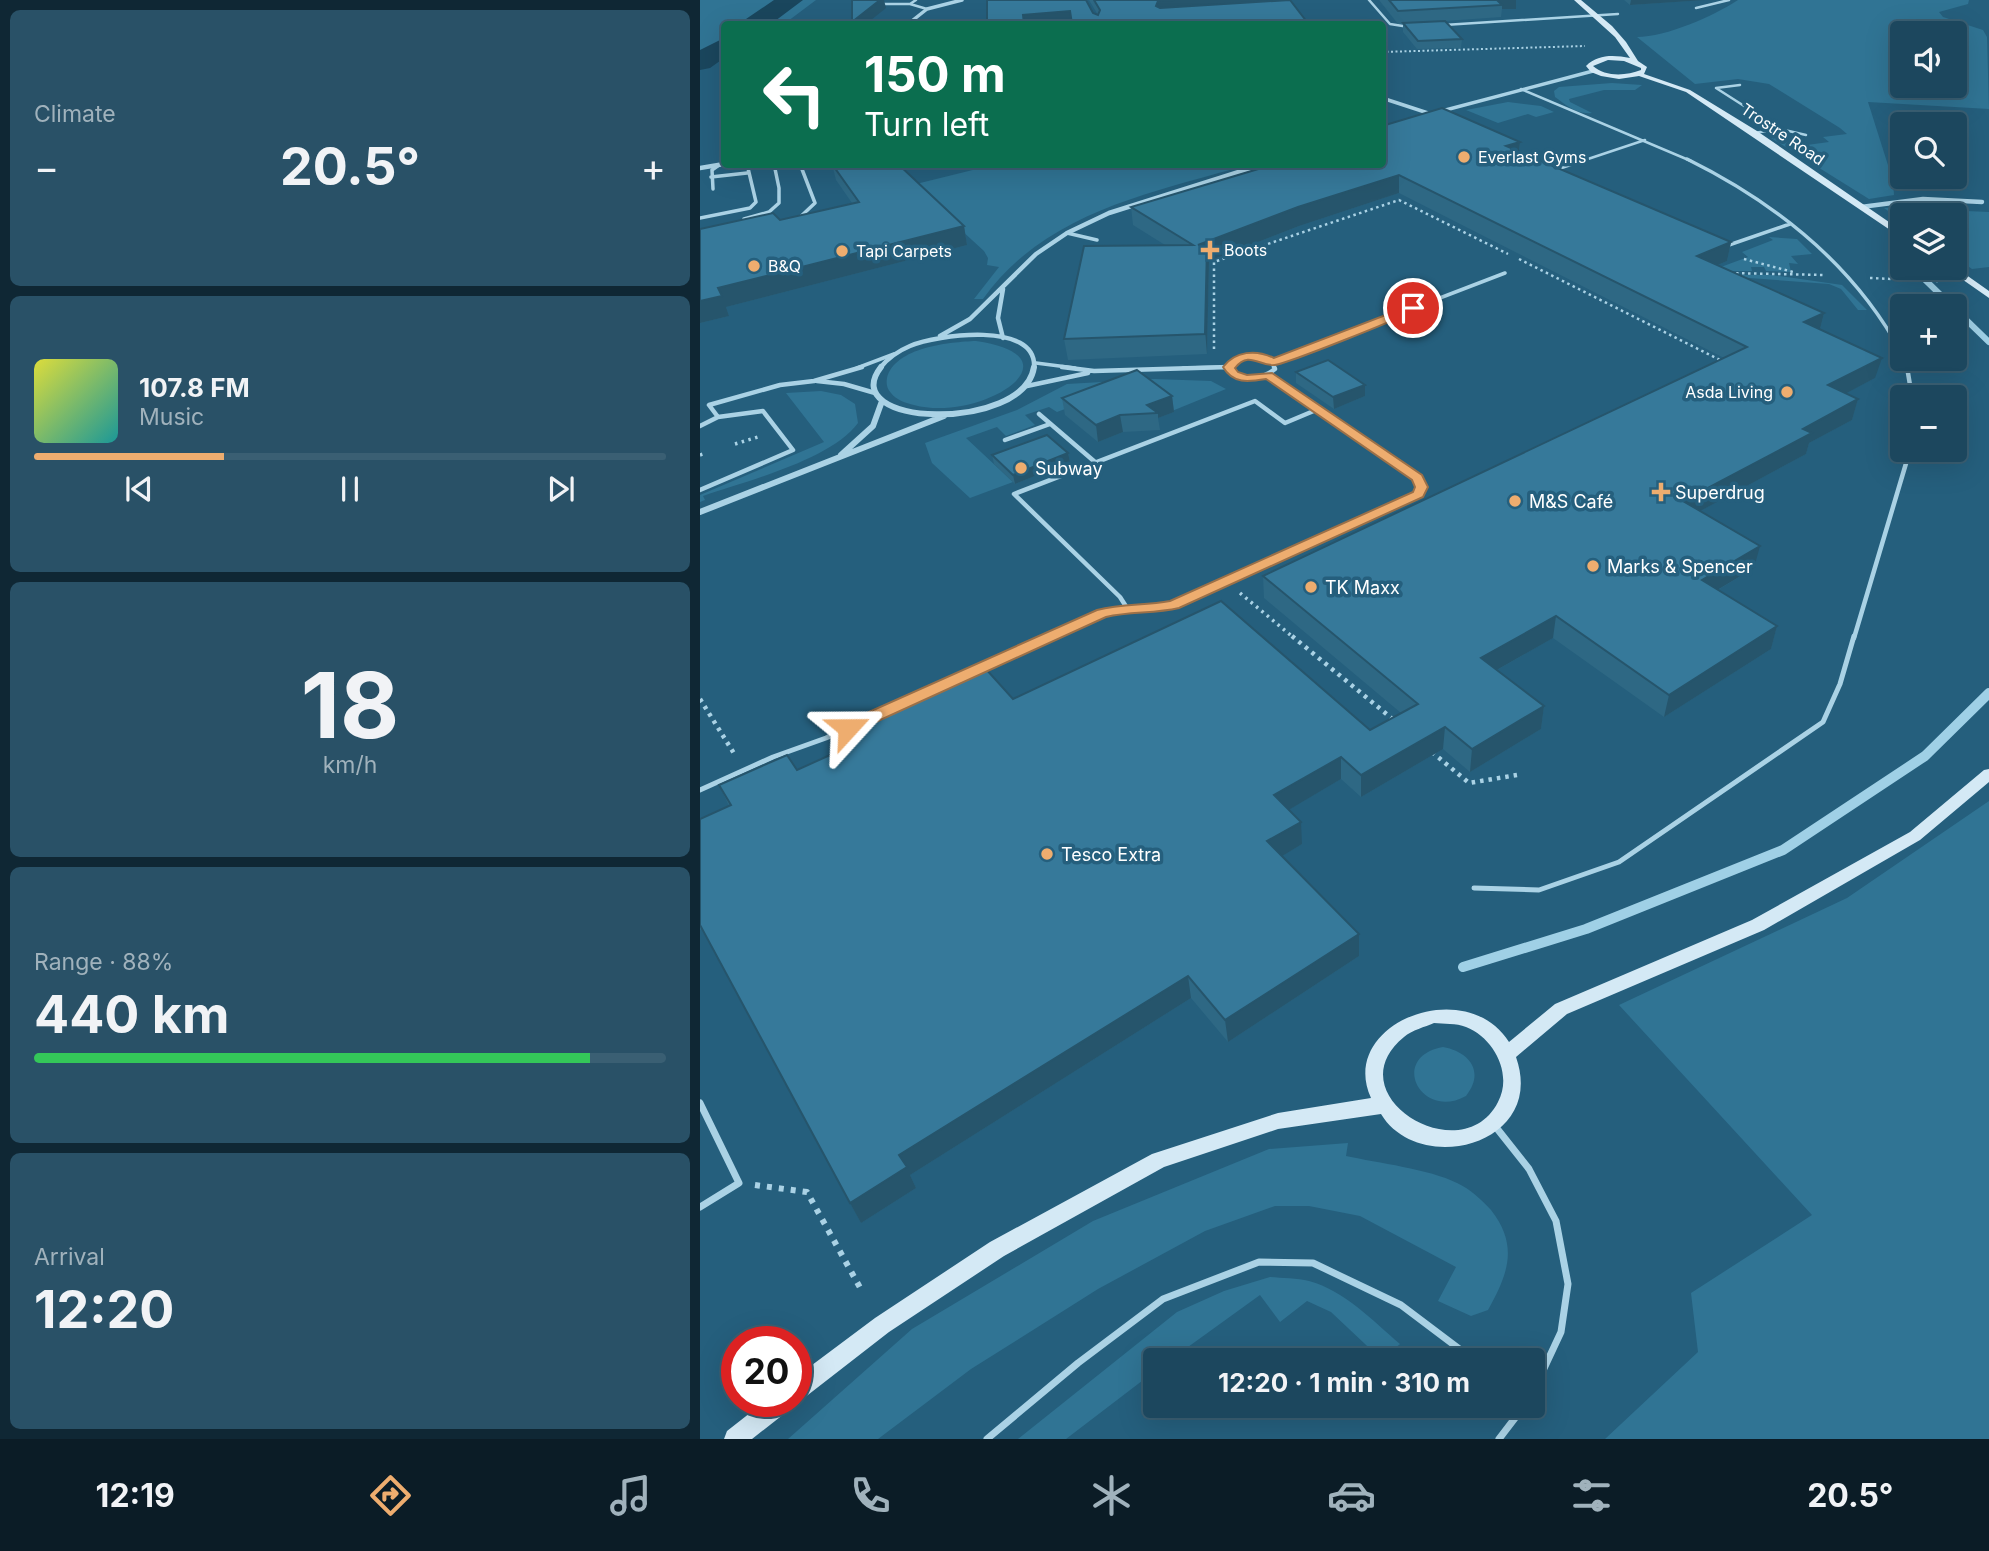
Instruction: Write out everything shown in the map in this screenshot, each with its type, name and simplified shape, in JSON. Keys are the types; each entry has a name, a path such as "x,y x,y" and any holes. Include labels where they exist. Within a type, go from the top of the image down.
{"main road":[{"path":"1577,0 1621,42 1631,61"},
{"path":"1592,71 1588,66 1593,61 1621,42"},
{"path":"1593,61 1631,61 1644,67 1644,71 1639,74"},
{"name":"Trostre Road","path":"1592,71 1619,77 1639,74 1688,92 1754,133 1890,227"},
{"path":"1967,280 1989,295"},
{"path":"1507,1054 1561,1009 1758,925 1915,836 1989,774"},
{"path":"1433,1016 1455,1017 1476,1024 1494,1037 1507,1054 1513,1074 1513,1092 1506,1109 1493,1124 1476,1134 1456,1139 1434,1138 1414,1132 1396,1120 1383,1105 1376,1087 1375,1067 1381,1047 1394,1032 1412,1021 1433,1016"},
{"path":"812,1378 883,1325 997,1249 1159,1160 1278,1121 1383,1105"},
{"path":"735,1439 762,1417"}],"street":[{"path":"912,21 927,9 959,0"},
{"path":"1420,117 1592,71"},
{"path":"1386,99 1431,114"},
{"path":"700,168 721,164"},
{"path":"948,415 907,412 882,401 873,385 874,376 882,364 895,353 936,338 970,318 1036,254 1067,233 1109,213 1252,168"},
{"path":"1861,207 1923,199 1982,202"},
{"path":"1003,288 998,317 1003,338"},
{"path":"700,512 948,415 993,405 1012,397 1027,386 1035,375 1037,363 1031,352 1020,344 1003,338 959,335 936,338"},
{"path":"829,463 863,438 877,422 882,401"}],"lane":[{"path":"910,4 916,0"},
{"path":"1369,0 1389,23 1397,28 1409,27"},
{"path":"1696,8 1729,0"},
{"path":"877,4 910,4 927,9"},
{"path":"1434,26 1618,13"},
{"path":"1740,85 1716,88 1780,130"},
{"path":"1521,89 1566,111 1645,140 1728,182 1790,224 1848,277 1890,327"},
{"path":"1754,133 1780,130 1806,135"},
{"path":"1560,179 1557,169 1645,140"},
{"path":"1553,156 1562,160 1587,160"},
{"path":"713,189 712,170 721,165"},
{"path":"700,218 750,208 756,202 747,168"},
{"path":"734,222 767,214 779,206 782,200 775,168"},
{"path":"794,223 815,204 802,168"},
{"path":"711,177 747,173"},
{"path":"1237,173 1245,177"},
{"path":"1982,202 1989,202"},
{"path":"1718,245 1725,246 1790,224"},
{"path":"1067,233 1097,240"},
{"path":"1273,362 1504,273"},
{"path":"718,417 709,405 780,385 814,381 853,370 895,353"},
{"path":"1037,363 1094,371 1229,367 1235,360 1248,356 1263,357 1273,362 1275,369 1268,375 1246,379 1233,374 1229,367"},
{"path":"1027,386 1094,371"},
{"path":"700,790 744,769 825,738 1102,614 1127,608 1146,610 1174,605 1418,495 1422,487 1417,477 1268,375"},
{"path":"814,381 844,384 876,393"},
{"path":"1127,608 1120,597 1014,494 1255,401 1285,423 1316,410"},
{"path":"700,426 718,417 763,411 793,450 700,490"},
{"path":"1039,414 1095,462"},
{"path":"1005,440 1050,424"},
{"path":"1474,888 1539,890 1619,862 1823,722 1840,684 1906,462"},
{"path":"700,1103 739,1183 700,1207"},
{"path":"1493,1124 1529,1169 1556,1221 1568,1284 1560,1332 1545,1365"},
{"path":"987,1439 1078,1363 1163,1299 1259,1262 1313,1263 1401,1305 1458,1348"},
{"path":"1499,1439 1515,1418"}],"path":[{"path":"1386,52 1595,45"},
{"path":"1213,357 1214,262 1399,200 1727,363 1714,369"},
{"path":"1741,258 1800,274"},
{"path":"1725,274 1800,274 1934,281"},
{"path":"1620,310 1633,304"},
{"path":"735,444 778,431"},
{"path":"700,455 706,453"},
{"path":"1237,590 1406,730"},
{"path":"700,699 744,769"},
{"path":"1427,748 1469,783 1517,775"},
{"path":"739,1183 807,1192 863,1293"}],"shaded area":[{"path":"700,0 788,0 756,21 721,21 721,45 700,60"},
{"path":"797,0 816,0 788,21 766,21"},
{"path":"1738,0 1969,0 1968,4 1939,12 1943,17 1955,21 1890,21 1890,98 1967,98 1967,25 1983,30 1987,37 1989,109 1868,102 1890,172 1890,189 1894,189 1894,195 1869,199 1771,138 1795,137 1807,145 1829,142 1823,137 1847,134 1840,128 1769,84 1738,79 1695,84 1637,37 1675,30 1703,19"},
{"path":"1612,83 1642,85 1635,90 1604,90 1569,99 1592,113 1576,111 1555,97 1554,91 1559,87"},
{"path":"1508,102 1541,106 1554,112 1536,117 1528,114 1498,123 1466,110"},
{"path":"981,168 1237,168 1138,197 1068,226 1037,245 1008,269 983,299 974,299 999,267 987,265 988,258 984,251 912,185"},
{"path":"1967,211 1989,212 1989,267 1972,269 1967,265"},
{"path":"1769,237 1797,239 1812,254 1791,256 1798,264 1789,263 1791,272 1766,271 1764,267 1751,267 1752,271 1710,271 1748,257 1742,252 1773,240"},
{"path":"1709,275 1772,275 1842,285 1867,310 1858,310 1841,289 1829,284"},
{"path":"976,341 1007,349 1022,360 1022,373 1011,386 991,397 967,405 940,408 905,402 896,398 889,390 887,378 901,359 925,348"},
{"path":"1154,379 1211,381 1226,389 1172,411 1110,392 1057,412 1049,407 1025,415 1035,425 1006,436 997,427 966,438 1013,482 970,498 932,463 925,443 1017,410 1067,384"},
{"path":"821,391 841,395 855,404 858,423 845,436 828,448 787,468 703,496 705,500 700,502 700,495 824,442 786,393"},
{"path":"1989,801 1989,1439 1605,1439 1698,1352 1691,1293 1812,1215 1619,1005 1847,898"},
{"path":"1443,1047 1461,1053 1472,1064 1474,1071 1472,1087 1466,1096 1450,1101 1436,1100 1424,1094 1417,1085 1414,1073 1417,1062 1426,1053"},
{"path":"1348,1143 1346,1156 1446,1178 1462,1185 1491,1210 1500,1223 1508,1248 1505,1272 1488,1310 1471,1316 1438,1301 1456,1267 1360,1216 1309,1206 1275,1206 1205,1231 1098,1289 971,1369 878,1439 788,1439 912,1329 1093,1221 1269,1149"},
{"path":"1270,1277 1309,1281 1358,1307 1400,1344 1396,1348 1369,1348 1331,1312 1307,1301 1280,1322 1260,1295 1187,1348 1143,1348 1143,1380 1066,1439 1018,1439 1177,1312 1224,1291"}],"building":[{"path":"852,0 880,0 853,21"},
{"path":"987,0 1086,0 1093,13 1098,15 1100,10 1094,0 1174,0 1158,1 1156,6 1160,8 1290,0 1306,21 1072,21 1070,11 1023,15 1024,21 987,21"},
{"path":"1389,0 1497,0 1502,5 1398,11"},
{"path":"1445,21 1462,39 1418,41 1403,23"},
{"path":"1442,108 1520,142 1506,146 1731,242 1697,256 1824,313 1804,322 1882,358 1828,385 1858,399 1803,429 1812,433 1683,501 1760,546 1702,580 1777,626 1669,695 1556,616 1481,658 1544,706 1472,749 1445,727 1361,775 1341,757 1274,795 1301,822 1267,841 1359,934 1225,1020 1188,976 899,1155 907,1167 850,1203 700,925 700,819 731,805 719,785 787,755 797,770 850,746 841,733 985,668 1013,699 1221,601 1370,730 1418,704 1263,576 1747,347 1399,175 1298,207 1198,245 1207,245 1205,334 1064,339 1084,246 1193,245 1131,207 1262,168 1386,168 1386,125"},
{"path":"835,168 902,168 964,226 718,288 722,296 700,301 700,229 773,213 780,220 859,202"},
{"path":"1328,360 1365,385 1333,397 1296,372"},
{"path":"1137,370 1172,396 1147,405 1158,413 1120,415 1096,425 1062,398"},
{"path":"1047,435 1068,453 1013,475 992,455"}],"waterway":[{"path":"760,21 791,0"},
{"path":"700,62 721,48"},
{"path":"1925,280 1940,294"},
{"path":"1967,321 1989,342"},
{"path":"1463,967 1586,929 1783,850 1925,756 1989,693"}],"place":[{"name":"Everlast Gyms","path":"1464,157"},
{"name":"Boots","path":"1210,250"},
{"name":"Tapi Carpets","path":"842,251"},
{"name":"B&Q","path":"754,266"},
{"name":"Asda Living","path":"1787,392"},
{"name":"Subway","path":"1021,468"},
{"name":"Superdrug","path":"1661,492"},
{"name":"M&S Café","path":"1515,501"},
{"name":"Marks & Spencer","path":"1593,566"},
{"name":"TK Maxx","path":"1311,587"},
{"name":"Tesco Extra","path":"1047,854"}],"route":[{"path":"848,728 1102,614 1127,608 1146,610 1174,605 1418,495 1422,487 1417,477 1342,425 1316,410 1268,375 1246,379 1233,374 1229,367 1235,360 1248,356 1263,357 1273,362 1413,308"}]}
